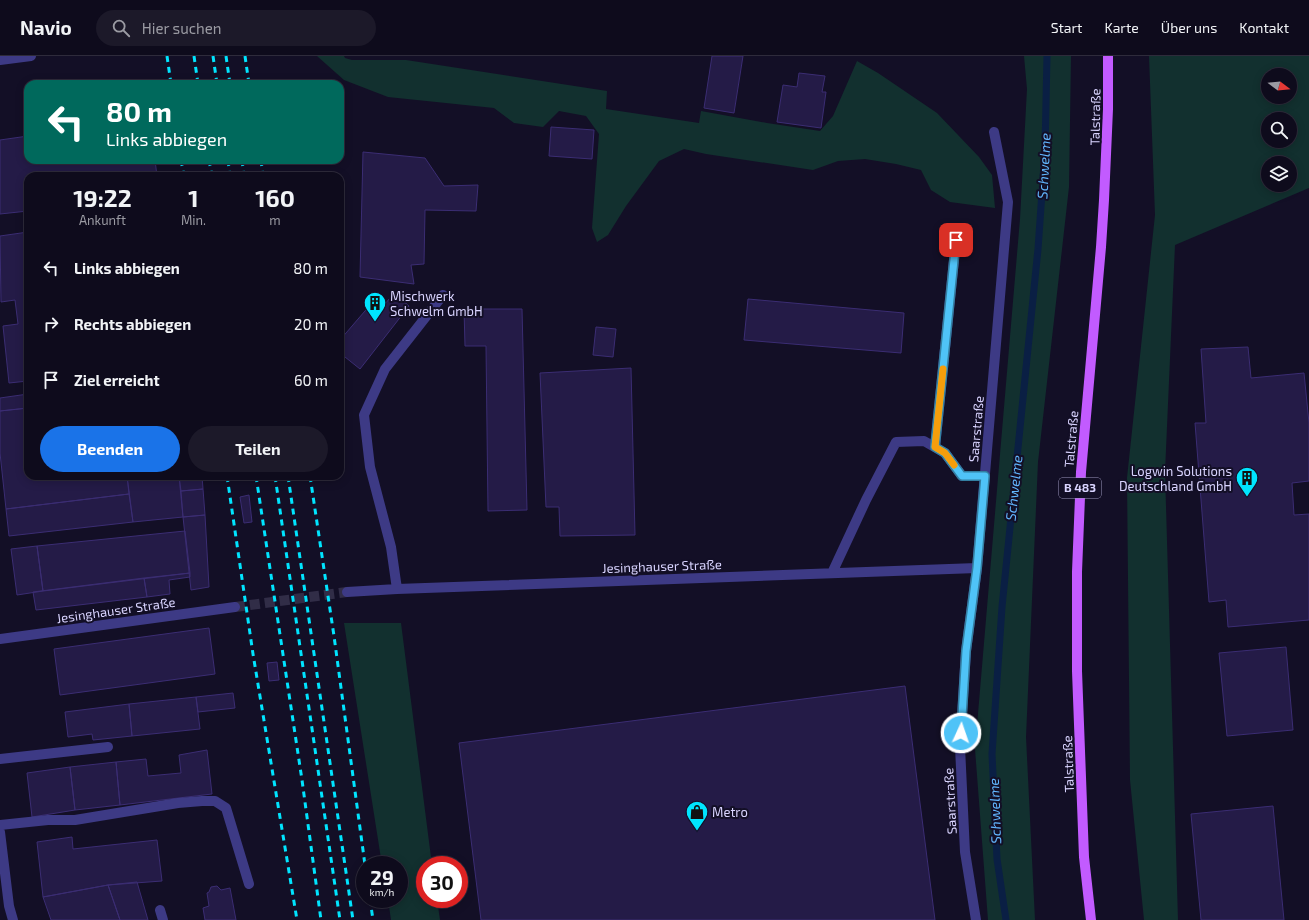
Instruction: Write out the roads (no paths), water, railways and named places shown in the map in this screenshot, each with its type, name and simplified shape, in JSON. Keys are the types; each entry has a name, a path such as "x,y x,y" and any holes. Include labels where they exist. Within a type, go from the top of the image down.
{"main road":[{"name":"Talstraße","path":"1091,920 1084,857 1077,671 1077,572 1081,472 1104,200 1108,109 1108,56"}],"street":[{"path":"0,60 31,56"},
{"name":"Saarstraße","path":"976,920 965,852 960,747 966,651 977,568 1008,202 994,132"},
{"path":"935,447 956,240"},
{"path":"397,589 390,547 370,467 364,415 385,369 443,295"},
{"path":"832,573 866,500 896,442 924,441 945,453 962,476 985,476"},
{"name":"Jesinghauser Straße","path":"347,592 977,568"},
{"name":"Jesinghauser Straße","path":"0,639 235,607"},
{"path":"0,759 108,747"},
{"path":"0,825 48,820 75,820 178,803 202,800 216,801 226,808 249,884"},
{"path":"0,832 9,906 13,920"},
{"path":"160,910 163,920"}],"waterway":[{"name":"Schwelme","path":"1006,920 997,859 992,754 1002,607 1038,249 1045,150 1047,56"}],"tunnel":[{"path":"235,607 347,592"}],"railway":[{"path":"167,56 170,80"},
{"path":"194,56 197,80"},
{"path":"213,56 216,80"},
{"path":"226,56 229,80"},
{"path":"245,56 248,80"},
{"path":"182,164 183,172"},
{"path":"210,164 211,172"},
{"path":"228,164 230,172"},
{"path":"242,164 244,172"},
{"path":"262,164 262,172"},
{"path":"228,480 253,654 297,920"},
{"path":"257,480 302,780 321,920"},
{"path":"276,480 340,920"},
{"path":"289,480 353,920"},
{"path":"311,480 334,636 364,856"},
{"path":"371,908 373,920"}],"place":[{"name":"Mischwerk Schwelm GmbH","path":"375,322"},
{"name":"Logwin Solutions Deutschland GmbH","path":"1247,498"},
{"name":"Metro","path":"697,832"}]}
